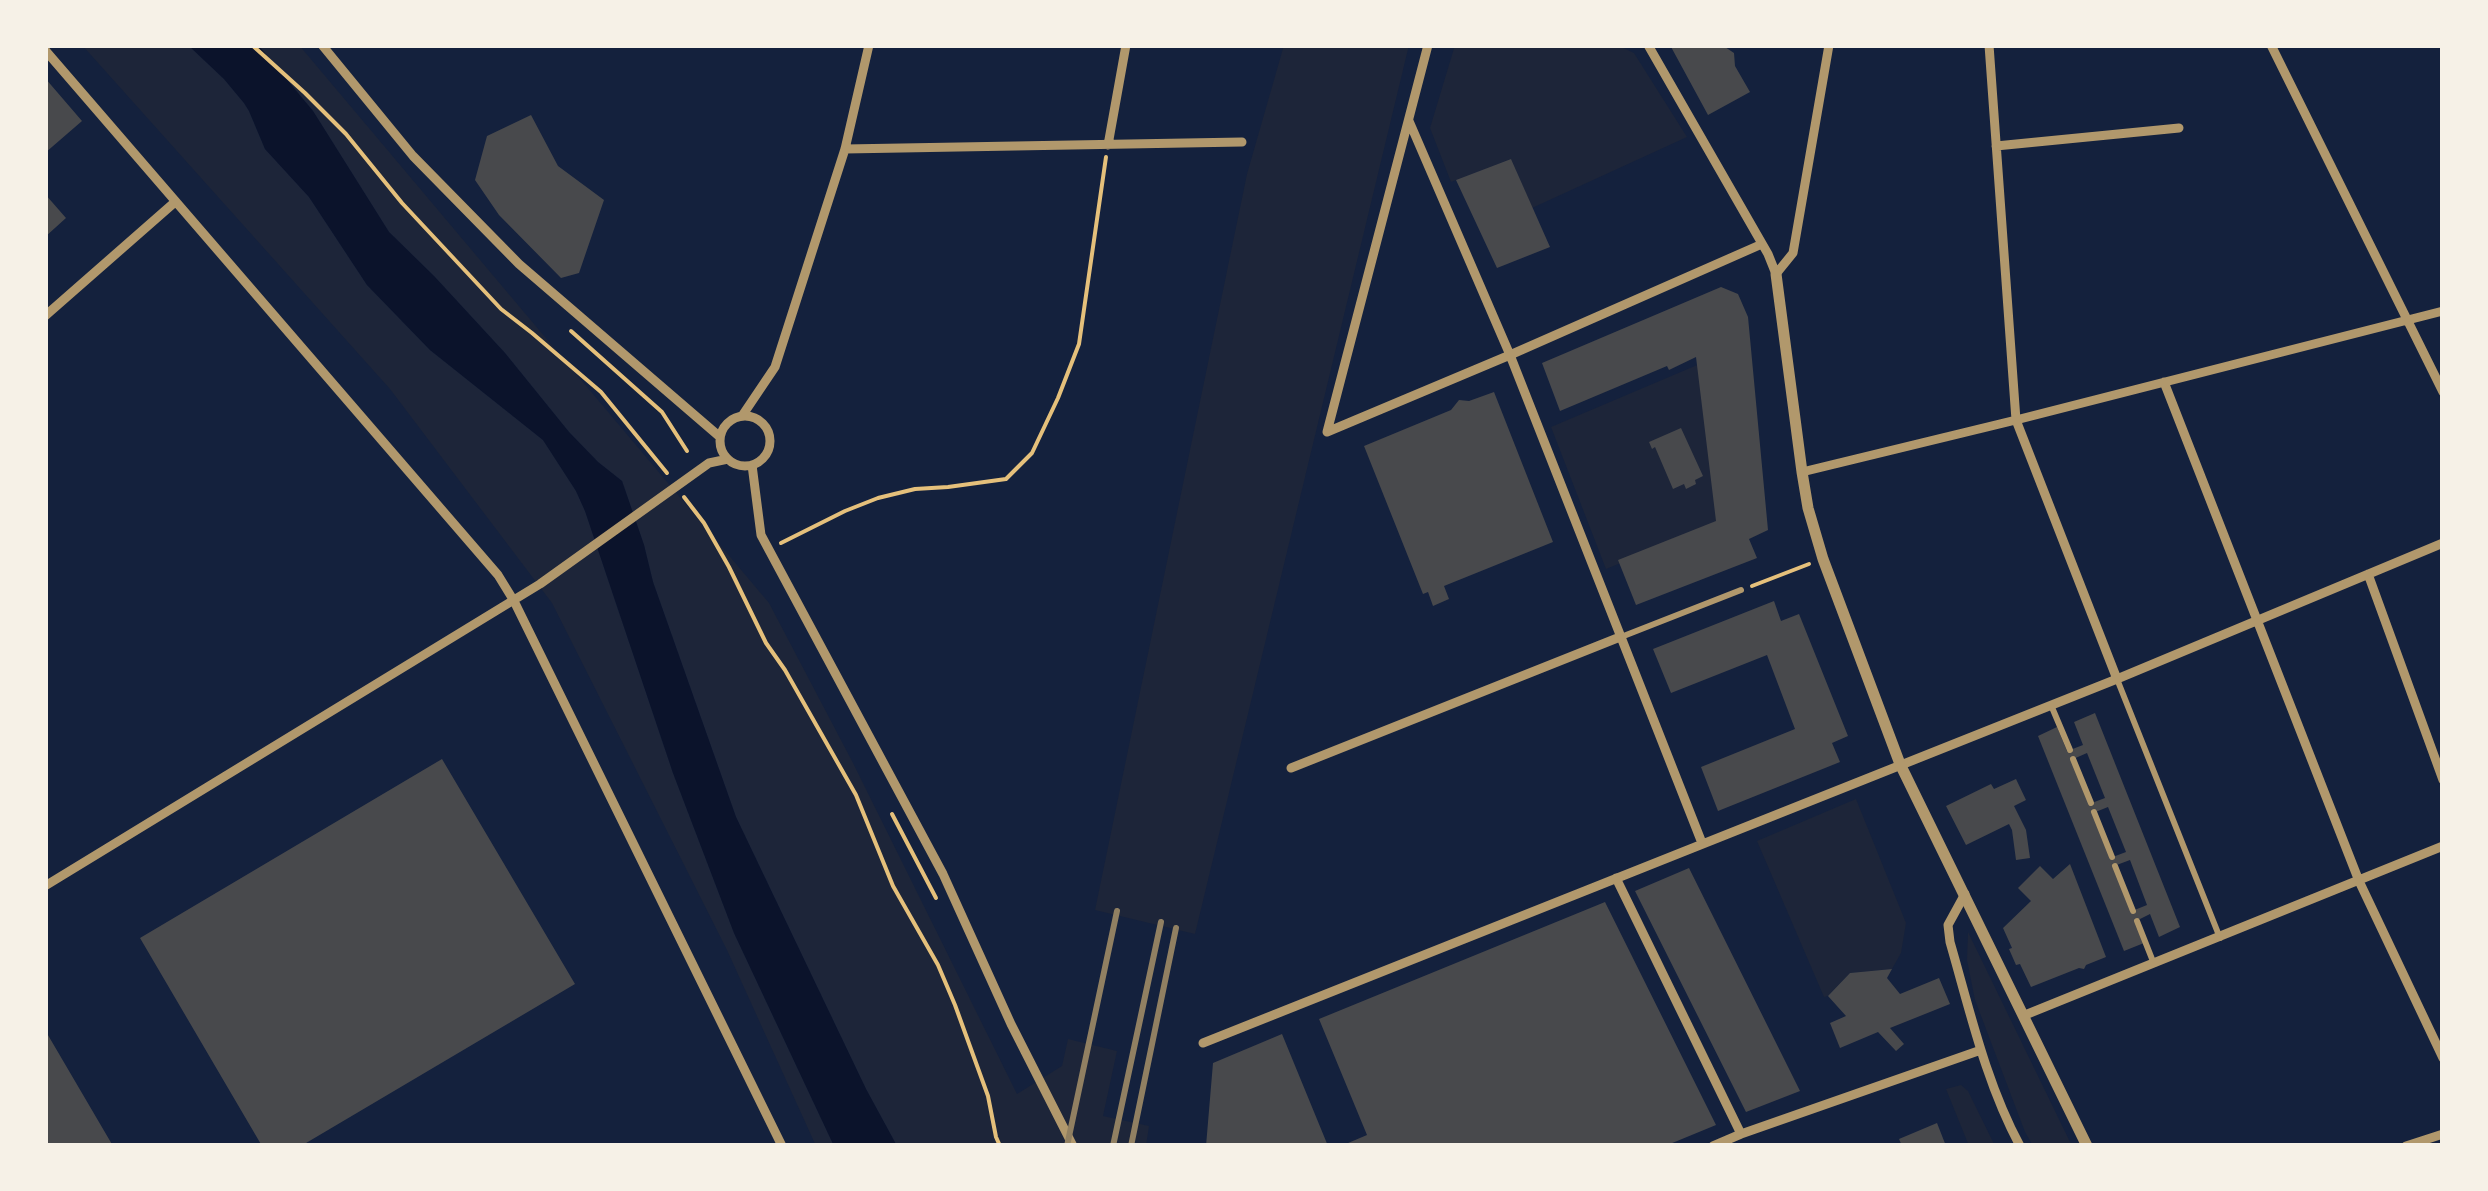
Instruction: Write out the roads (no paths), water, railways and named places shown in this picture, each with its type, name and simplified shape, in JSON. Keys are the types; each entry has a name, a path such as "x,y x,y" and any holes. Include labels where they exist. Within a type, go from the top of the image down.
{"street":[{"path":"322,45 414,156 519,264 720,437"},
{"path":"742,416 774,366 845,149 870,45"},
{"path":"1108,145 1126,45"},
{"path":"1428,45 1327,432 1762,244"},
{"path":"1648,45 1776,274 1802,472 1823,559 1900,764 2087,1146"},
{"path":"1776,274 1793,252 1828,45"},
{"path":"1989,45 2016,420 2220,938"},
{"path":"2271,45 2443,392"},
{"path":"45,50 498,576 514,601 782,1146"},
{"path":"1409,121 1510,355 1702,843"},
{"path":"1996,146 2179,128"},
{"path":"845,149 1242,142"},
{"path":"45,316 175,202"},
{"path":"1802,472 2443,311"},
{"path":"2164,382 2359,881 2443,1058"},
{"path":"742,416 761,422 770,437 767,453 752,465 744,466 728,459 720,446 727,424 742,416"},
{"path":"45,886 514,601 710,463 728,459"},
{"path":"752,465 761,535 768,550 943,874 1011,1024 1073,1146"},
{"path":"1203,1043 2117,679 2443,543"},
{"path":"2368,574 2443,780"},
{"path":"1291,768 1741,590"},
{"path":"2052,705 2112,857"},
{"path":"2025,1016 2443,846"},
{"path":"2115,866 2133,911"},
{"path":"1616,878 1741,1134"},
{"path":"1966,894 1948,925 1950,942 1981,1050 2006,1122 2020,1146"},
{"path":"2137,920 2154,964"},
{"path":"1713,1146 1981,1050"},
{"path":"2406,1146 2443,1134"}],"railway":[{"path":"1067,1146 1117,911"},
{"path":"1113,1146 1161,922"},
{"path":"1131,1146 1176,928"}]}
